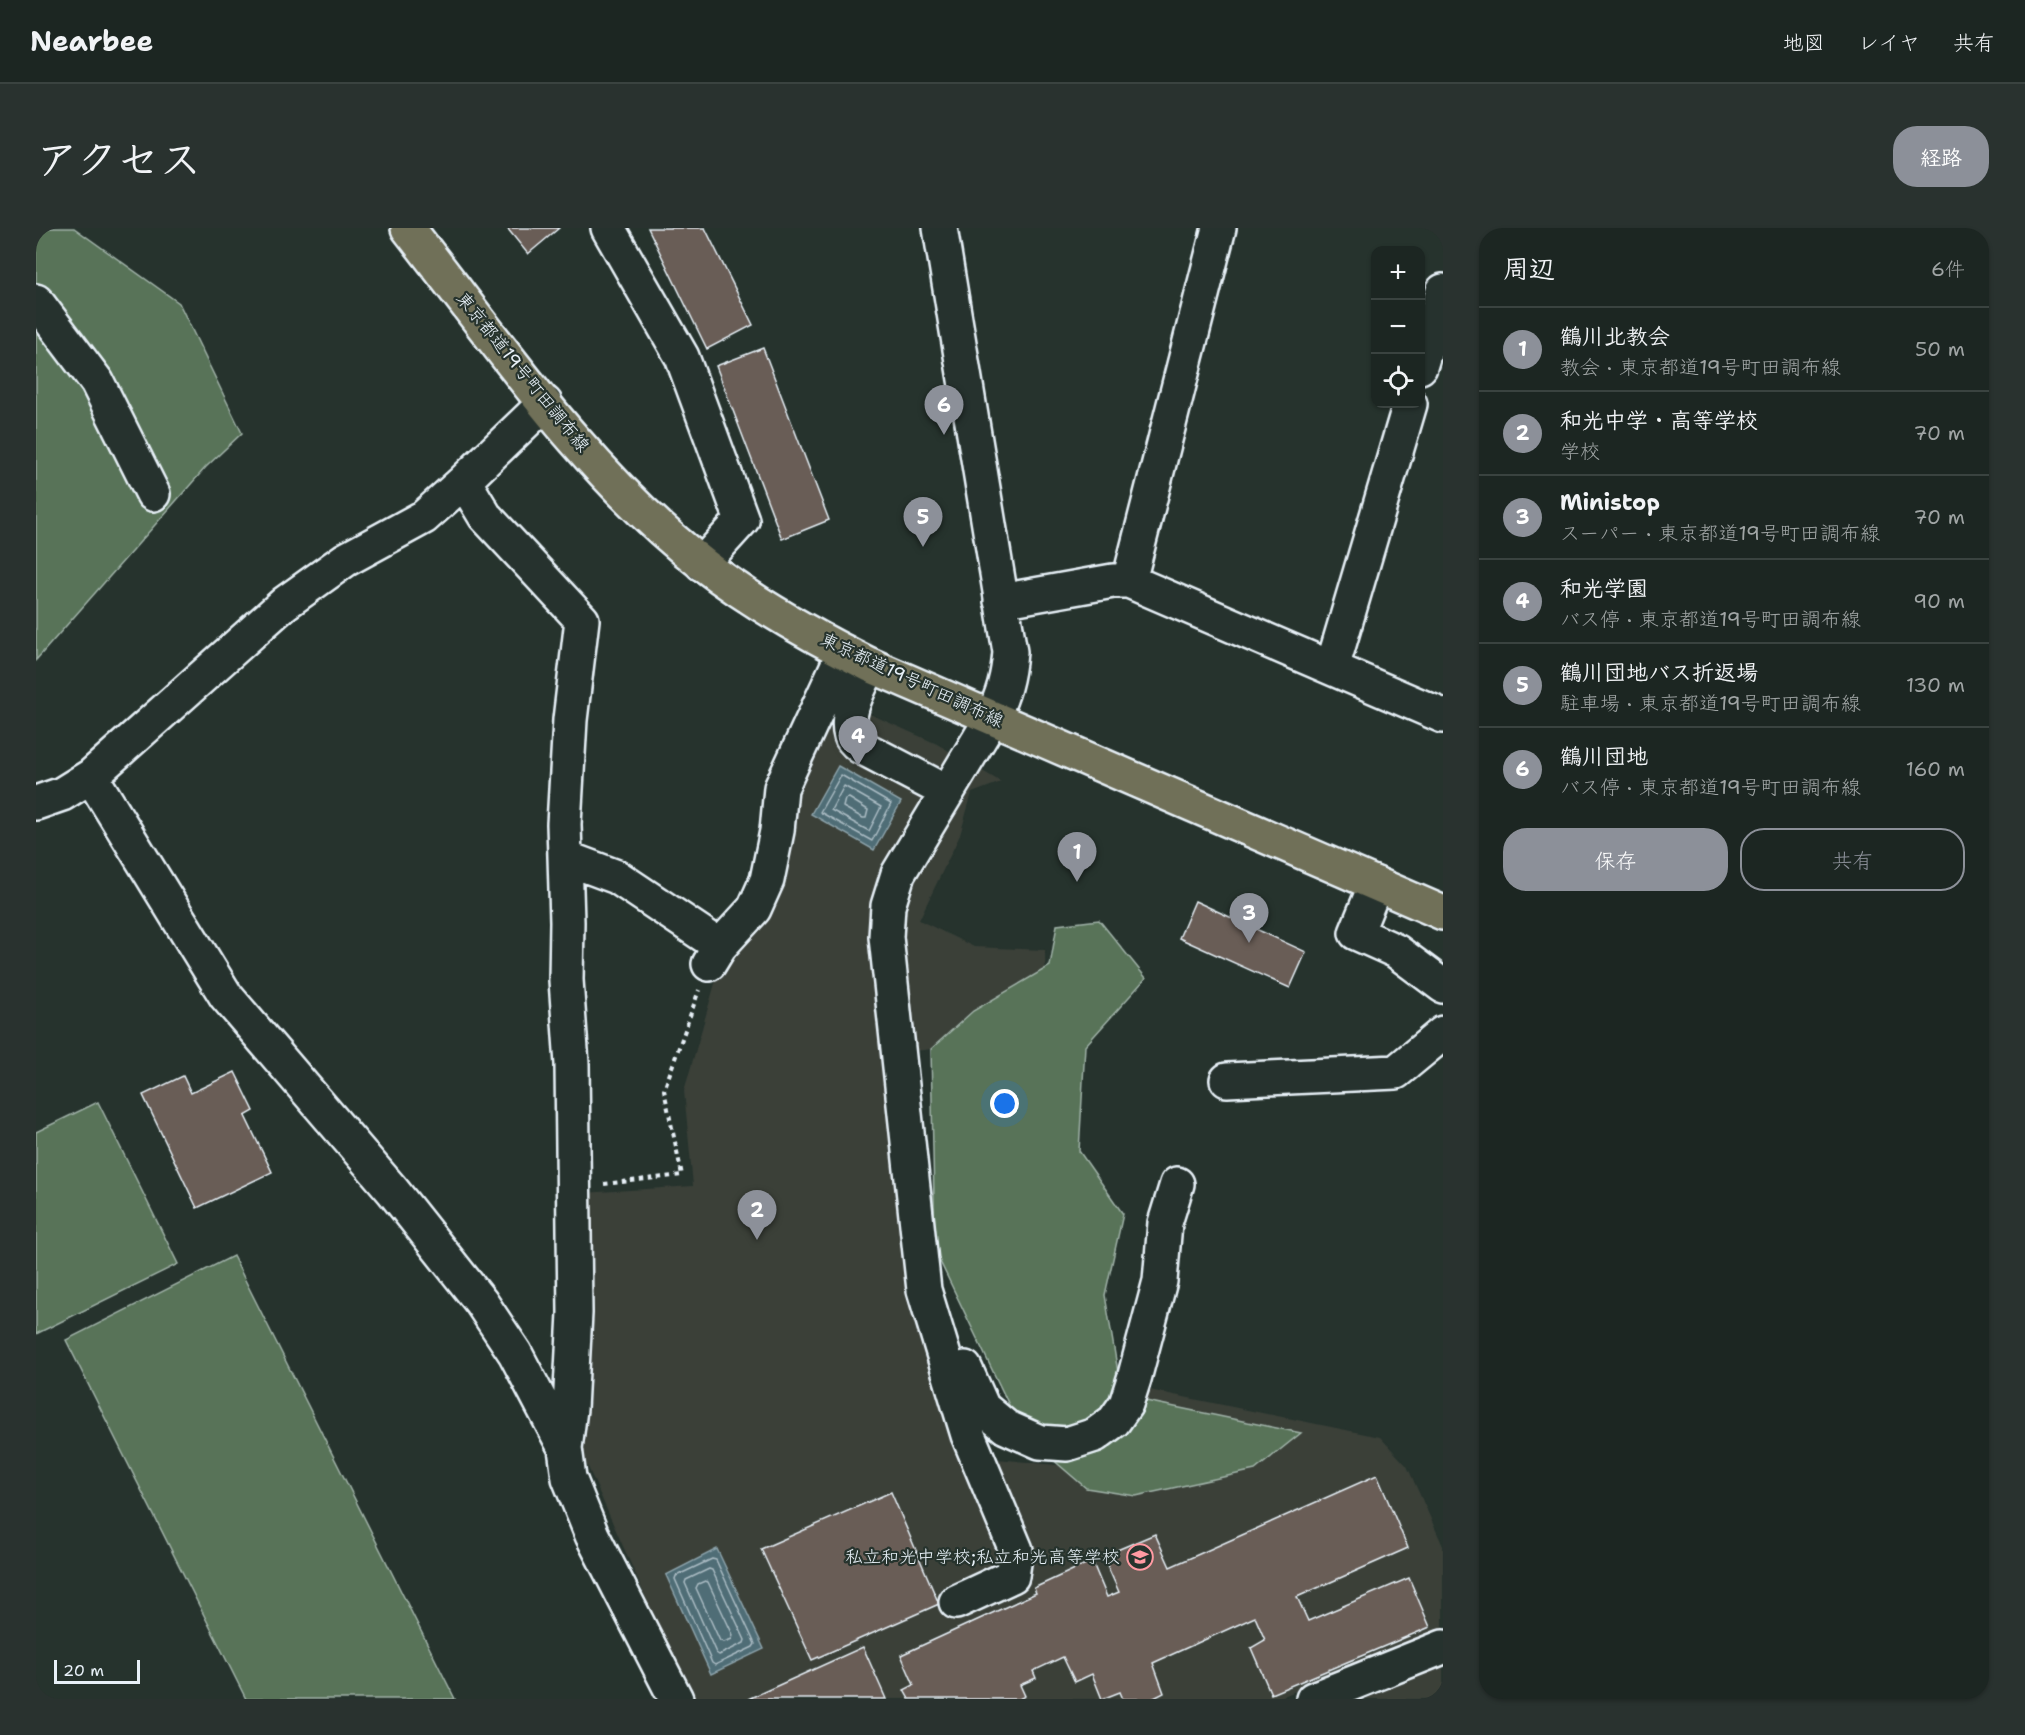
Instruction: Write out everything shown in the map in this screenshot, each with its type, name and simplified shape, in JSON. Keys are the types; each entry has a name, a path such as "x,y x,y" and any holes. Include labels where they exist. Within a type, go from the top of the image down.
{"main road":[{"name":"東京都道19号町田調布線","path":"408,228 545,403 610,479 702,564 771,611 857,659 1443,913"}],"street":[{"path":"608,228 682,357 742,520 702,564"},
{"path":"940,228 1010,652 1008,676 992,718 898,874 888,906 886,937 924,1290 968,1435 1017,1550 1012,1576 956,1602"},
{"path":"1129,580 1219,228"},
{"path":"1424,354 1443,291"},
{"path":"36,301 97,382 153,494"},
{"path":"36,803 62,794 91,776 285,603 345,560 424,517 465,481 545,403"},
{"path":"1332,668 1409,408"},
{"path":"465,481 485,516 582,621 570,720 564,824 566,980 572,1064 575,1313 570,1409 565,1448 569,1478 592,1535 676,1699"},
{"path":"1001,601 1129,580 1443,716"},
{"path":"566,858 617,877 714,955 754,909 767,880 777,831 781,788 857,659"},
{"path":"857,659 856,697 850,718 851,738 861,747 946,792"},
{"path":"91,776 226,996 393,1191 481,1302 515,1353 565,1448"},
{"path":"1376,884 1356,933 1396,951 1443,986"},
{"path":"1227,1080 1396,1072 1443,1033"},
{"path":"924,1290 947,1323 983,1408 1006,1427 1040,1442 1067,1444 1095,1435 1114,1421 1126,1404 1160,1281 1165,1223 1177,1184"},
{"path":"1313,1699 1443,1647"}],"path":[{"path":"596,1185 682,1175 664,1090 714,955"}],"shaded area":[{"path":"836,699 937,744 1001,782 972,793 960,835 919,920 974,947 1045,950 1046,1011 1006,1041 914,1051 936,1287 981,1420 997,1459 1105,1470 1140,1388 1380,1437 1407,1466 1443,1546 1443,1632 1276,1699 693,1699 576,1440 583,1193 693,1186 684,1091 716,980 787,880 792,789"},
{"path":"1443,1660 1443,1699 1349,1699"}],"green space":[{"path":"36,228 74,228 179,303 242,433 206,467 36,660"},
{"path":"1099,920 1146,978 1085,1046 1079,1151 1123,1214 1105,1295 1122,1396 1301,1433 1255,1470 1136,1496 1086,1488 1023,1434 935,1251 931,1049 973,1011 1050,966 1057,925"},
{"path":"98,1102 178,1264 36,1334 36,1132"},
{"path":"233,1256 455,1699 246,1699 66,1340"}],"water":[{"path":"838,766 901,802 874,850 811,814"},
{"path":"717,1549 764,1649 711,1674 666,1575"}],"building":[{"path":"507,228 559,228 528,254"},
{"path":"648,228 705,228 753,325 707,349"},
{"path":"763,348 829,520 782,539 716,366"},
{"path":"1195,901 1306,952 1290,988 1179,938"},
{"path":"235,1072 254,1111 245,1116 272,1172 197,1208 143,1095 183,1076 191,1093"},
{"path":"1377,1475 1408,1548 1297,1597 1308,1621 1409,1578 1430,1627 1271,1694 1251,1648 1265,1640 1255,1617 1153,1663 1164,1693 1152,1699 1123,1699 1120,1692 1102,1699 1092,1674 1075,1682 1063,1657 1033,1671 1036,1678 1020,1685 1025,1696 1019,1699 909,1699 904,1690 914,1685 901,1655 1036,1593 1034,1588 1092,1561 1107,1597 1119,1592 1103,1556 1155,1534 1170,1567"},
{"path":"891,1492 939,1604 812,1660 761,1549"},
{"path":"863,1647 886,1699 748,1699"}],"place":[{"name":"鶴川団地","path":"944,435"},
{"name":"鶴川団地バス折返場","path":"923,547"},
{"name":"和光学園","path":"858,766"},
{"name":"鶴川北教会","path":"1077,882"},
{"name":"Ministop","path":"1249,943"},
{"name":"和光中学・高等学校","path":"757,1240"},
{"name":"私立和光中学校;私立和光高等学校","path":"1140,1557"}]}
